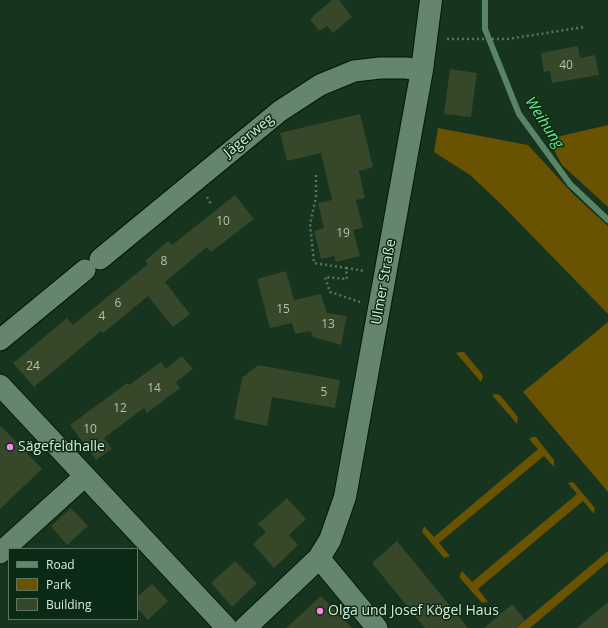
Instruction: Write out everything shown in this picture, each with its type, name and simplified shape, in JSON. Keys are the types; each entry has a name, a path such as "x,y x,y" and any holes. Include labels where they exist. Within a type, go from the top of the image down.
{"main road":[{"name":"Ulmer Straße","path":"245,628 319,558 330,540 345,497 422,70 431,0"}],"street":[{"name":"Jägerweg","path":"0,340 280,111 320,85 354,71 380,68 422,70"},
{"path":"0,385 227,628"},
{"path":"0,553 85,476"},
{"path":"319,558 377,628"}],"path":[{"path":"426,39 479,40 508,38 584,27"},
{"path":"316,174 316,197 310,224 314,263 346,268 347,279 325,277 330,292 379,308"}],"green space":[{"path":"608,125 608,207 562,165 548,139"},
{"path":"438,128 528,145 574,195 608,226 608,314 502,205 470,175 434,152"},
{"path":"608,322 608,492 523,392"},
{"path":"464,352 482,374 483,377 481,382 456,353"},
{"path":"492,395 500,395 518,417 517,424"},
{"path":"536,437 554,460 554,467 544,456 439,543 450,556 444,558 422,532 424,526 434,537 538,449 529,439"},
{"path":"572,482 595,508 594,514 583,501 478,589 488,602 482,603 460,578 462,571 472,582 577,494 568,483"},
{"path":"608,551 608,562 530,628 516,628"}],"building":[{"path":"332,0 339,0 352,17 333,33 327,26 319,31 310,19"},
{"path":"578,46 580,58 595,55 599,75 552,83 550,71 544,72 541,53"},
{"path":"450,69 477,73 471,117 444,114"},
{"path":"360,114 373,167 359,171 365,198 356,200 363,228 353,230 360,256 336,262 334,256 321,259 314,231 324,228 318,203 332,200 321,153 287,161 280,133"},
{"path":"235,195 254,219 211,252 207,247 165,282 190,314 173,327 148,296 103,333 101,331 34,387 13,363 67,318 73,325 148,264 145,261 168,241 172,245"},
{"path":"286,271 294,300 321,294 327,313 347,316 341,345 313,337 311,331 295,334 292,323 270,328 257,279"},
{"path":"182,356 193,369 176,382 180,388 147,413 144,408 104,438 112,449 96,460 70,425 127,383 129,385 161,362 166,369"},
{"path":"258,365 340,380 335,408 272,397 267,426 234,419 242,378"},
{"name":"Sägefeldhalle","path":"0,425 42,469 0,509"},
{"path":"287,498 306,519 289,535 298,545 274,568 253,544 266,532 258,524"},
{"path":"71,508 88,526 67,545 51,526"},
{"path":"397,541 468,628 425,628 372,563"},
{"path":"235,561 257,583 232,607 211,583"},
{"path":"152,584 168,601 148,620 138,609 138,596"},
{"name":"Olga und Josef Kögel Haus","path":"321,596 352,628 286,628"},
{"path":"608,602 608,628 577,628"},
{"path":"512,604 525,620 515,628 484,628"}],"waterway":[{"name":"Weihung","path":"485,0 485,29 519,114 570,184 608,220"}],"place":[{"name":"Sägefeldhalle","path":"10,447"},
{"name":"Olga und Josef Kögel Haus","path":"320,611"}]}
